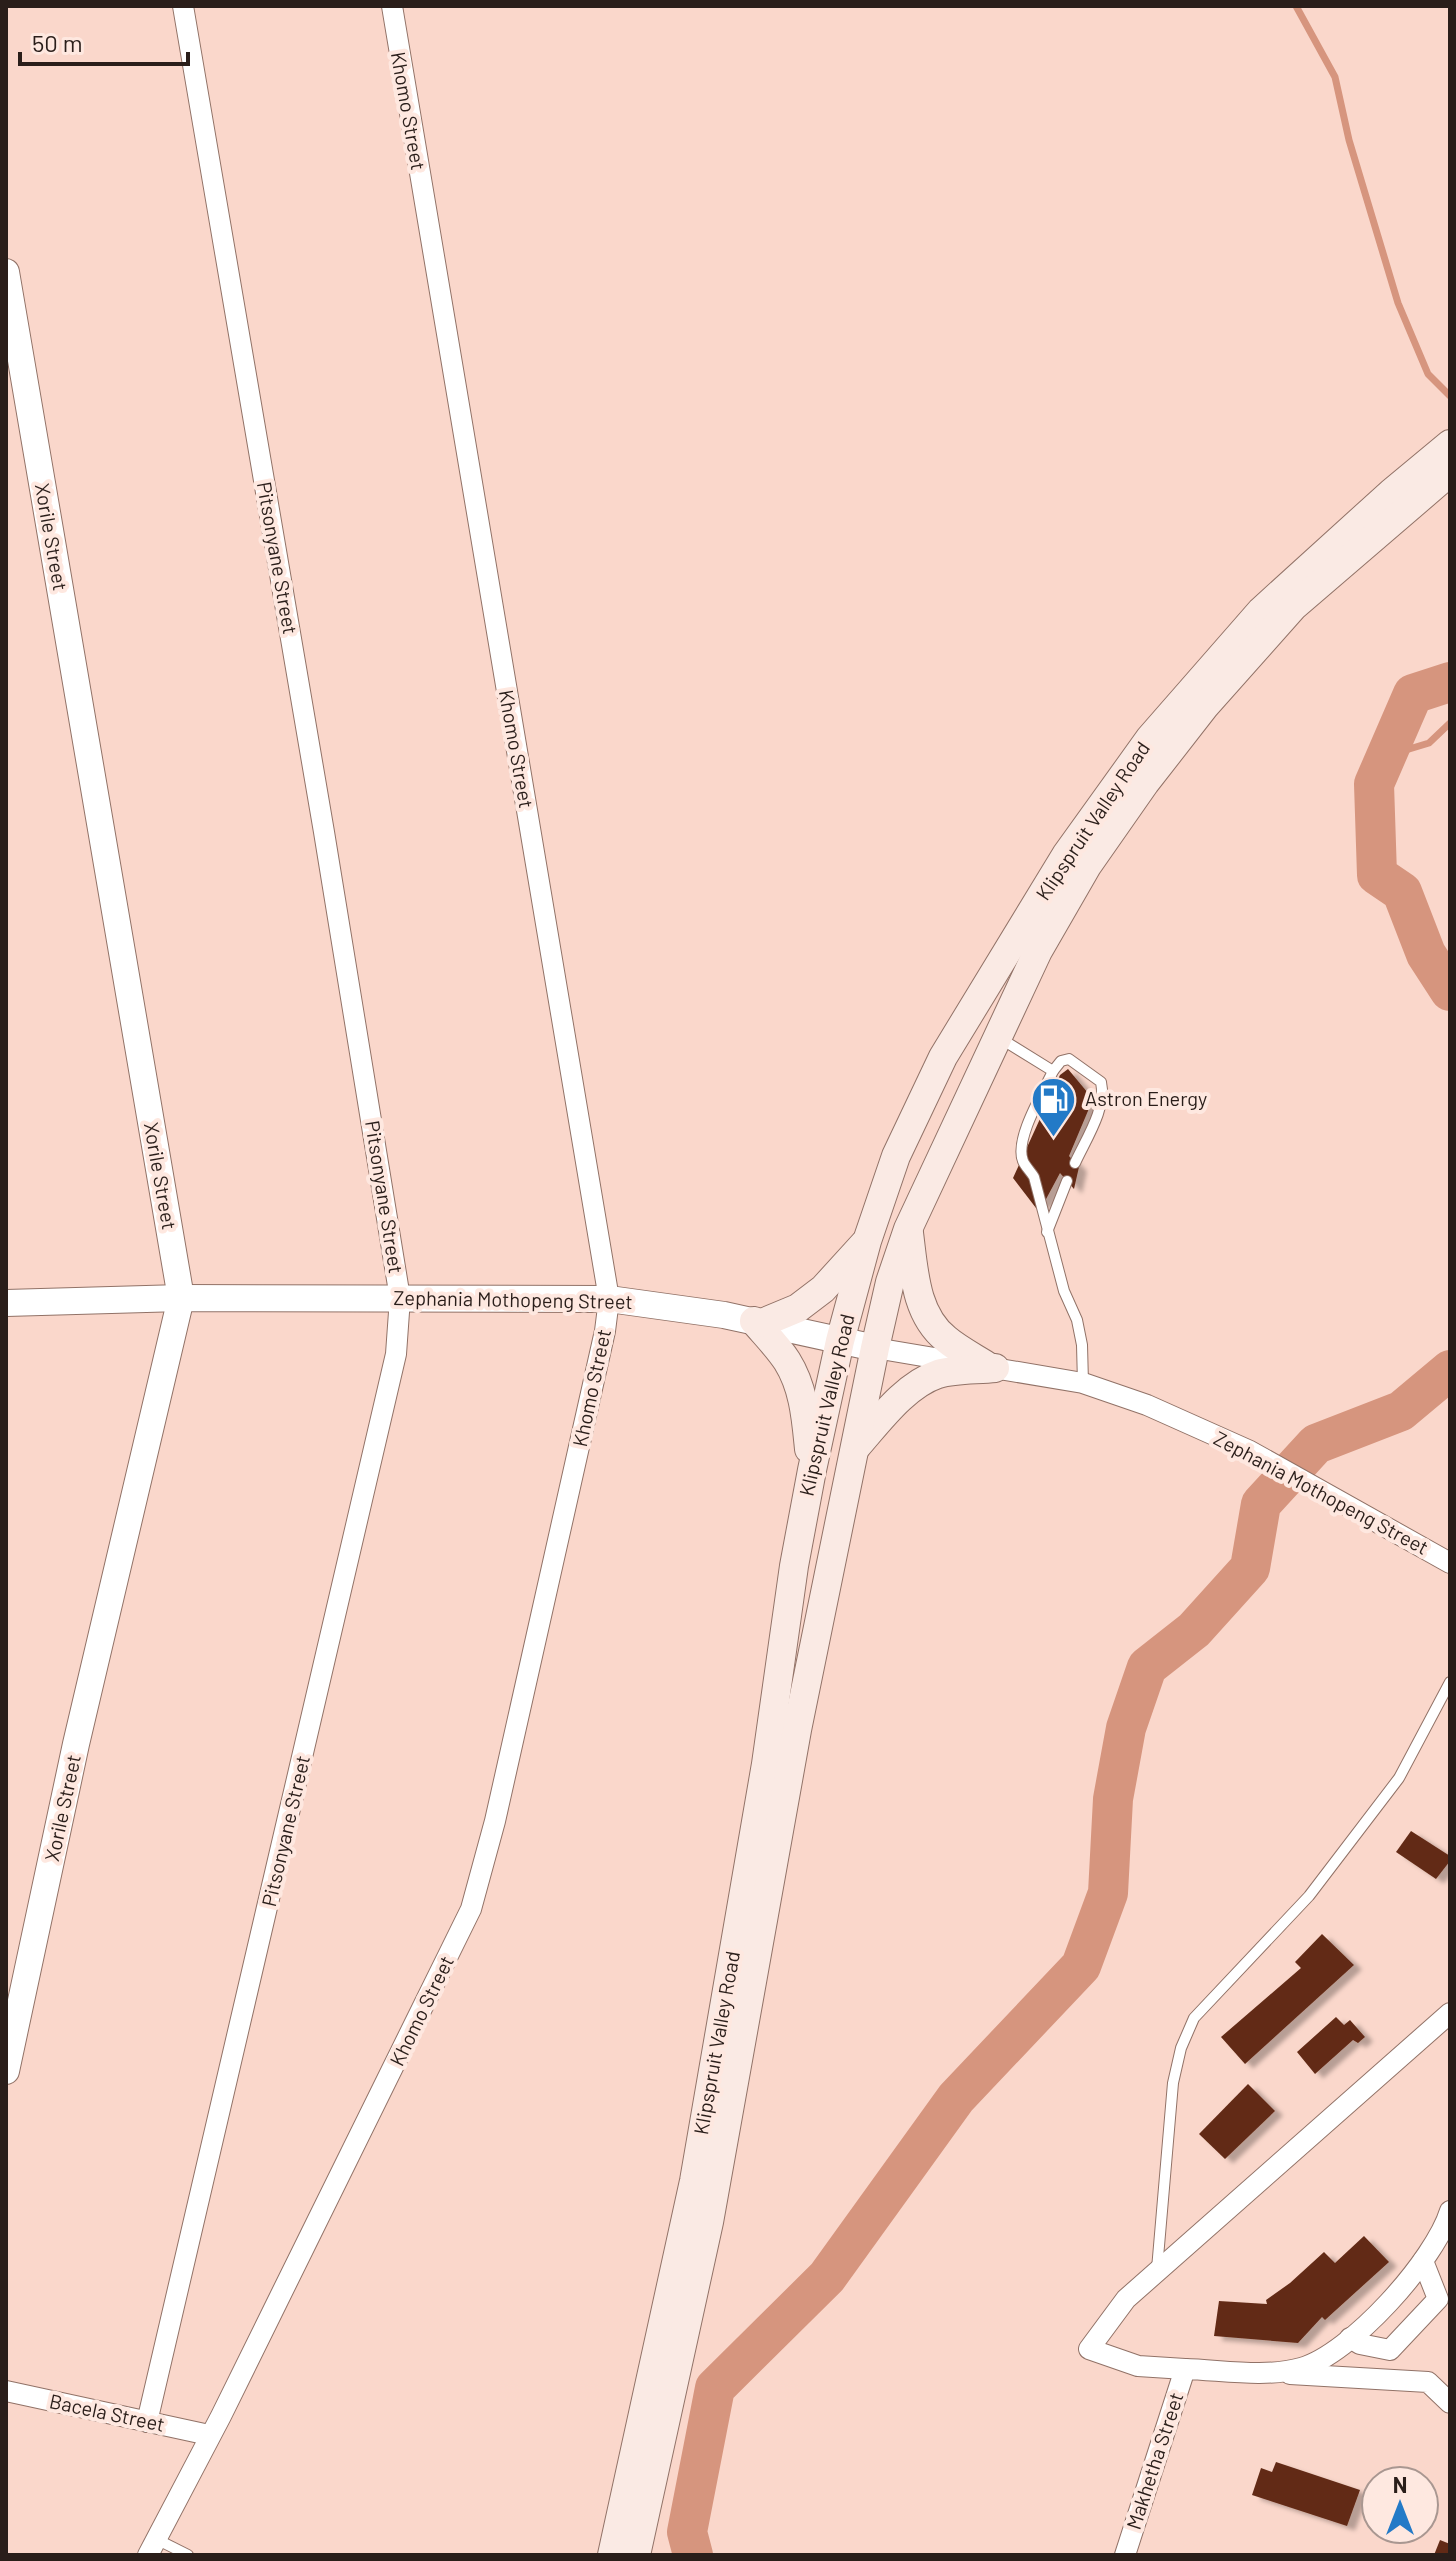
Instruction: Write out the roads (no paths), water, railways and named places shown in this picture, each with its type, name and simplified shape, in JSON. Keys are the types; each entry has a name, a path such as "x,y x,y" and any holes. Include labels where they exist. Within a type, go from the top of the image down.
{"main road":[{"name":"Klipspruit Valley Road","path":"612,2555 694,2181 766,1764 794,1566 812,1470 840,1341 867,1241 896,1156 943,1057 1066,855 1150,738 1261,611 1450,444"},
{"name":"Klipspruit Valley Road","path":"636,2555 709,2222 797,1730 875,1348 890,1282 908,1229 1038,951 1087,866 1145,783 1205,706 1293,607 1450,472"},
{"path":"908,1229 924,1313 945,1338 992,1368"},
{"path":"812,1470 803,1400 796,1378 787,1360 758,1322 798,1308 823,1289 867,1241"},
{"path":"857,1446 891,1409 923,1381 940,1374 992,1368"}],"street":[{"name":"Pitsonyane Street","path":"147,2422 393,1369 400,1298 319,801 183,6"},
{"name":"Khomo Street","path":"152,2547 221,2416 471,1909 495,1821 605,1331 609,1299 392,6"},
{"name":"Xorile Street","path":"6,272 181,1298 10,2030 6,2071"},
{"name":"Zephania Mothopeng Street","path":"6,1303 181,1298 609,1299 758,1322 875,1348 1083,1383 1147,1405 1250,1451 1450,1563"},
{"path":"1185,2369 1138,2366 1089,2349 1126,2299 1450,2013"},
{"name":"Makhetha Street","path":"1125,2555 1185,2369 1266,2372 1302,2368 1332,2353 1397,2292 1423,2261 1446,2224 1450,2211"},
{"path":"1350,2338 1360,2344 1390,2350 1438,2299 1423,2261"},
{"path":"1266,2372 1428,2382 1450,2403"},
{"name":"Bacela Street","path":"6,2391 209,2435"}],"lane":[{"path":"997,1036 1053,1071"},
{"path":"1075,1163 1102,1103 1102,1087 1101,1082 1069,1059 1061,1061 1053,1071 1029,1123 1021,1153 1034,1177 1064,1291 1077,1320 1082,1345 1083,1383"},
{"path":"1047,1232 1067,1181"},
{"path":"1157,2271 1173,2083 1181,2048 1194,2018 1309,1896 1399,1778 1450,1682"},
{"path":"152,2547 188,2555"}],"waterway":[{"path":"1296,6 1335,77 1349,140 1398,303 1428,374 1450,396"},
{"path":"1450,682 1413,694 1374,784 1377,875 1402,892 1426,954 1450,991"},
{"path":"1386,756 1429,743 1450,723"},
{"path":"693,2555 687,2532 715,2388 827,2277 956,2098 1081,1966 1108,1893 1113,1799 1126,1728 1147,1667 1194,1630 1250,1568 1261,1504 1316,1444 1401,1411 1450,1370"}],"place":[{"name":"Astron Energy","path":"1054,1138"}]}
